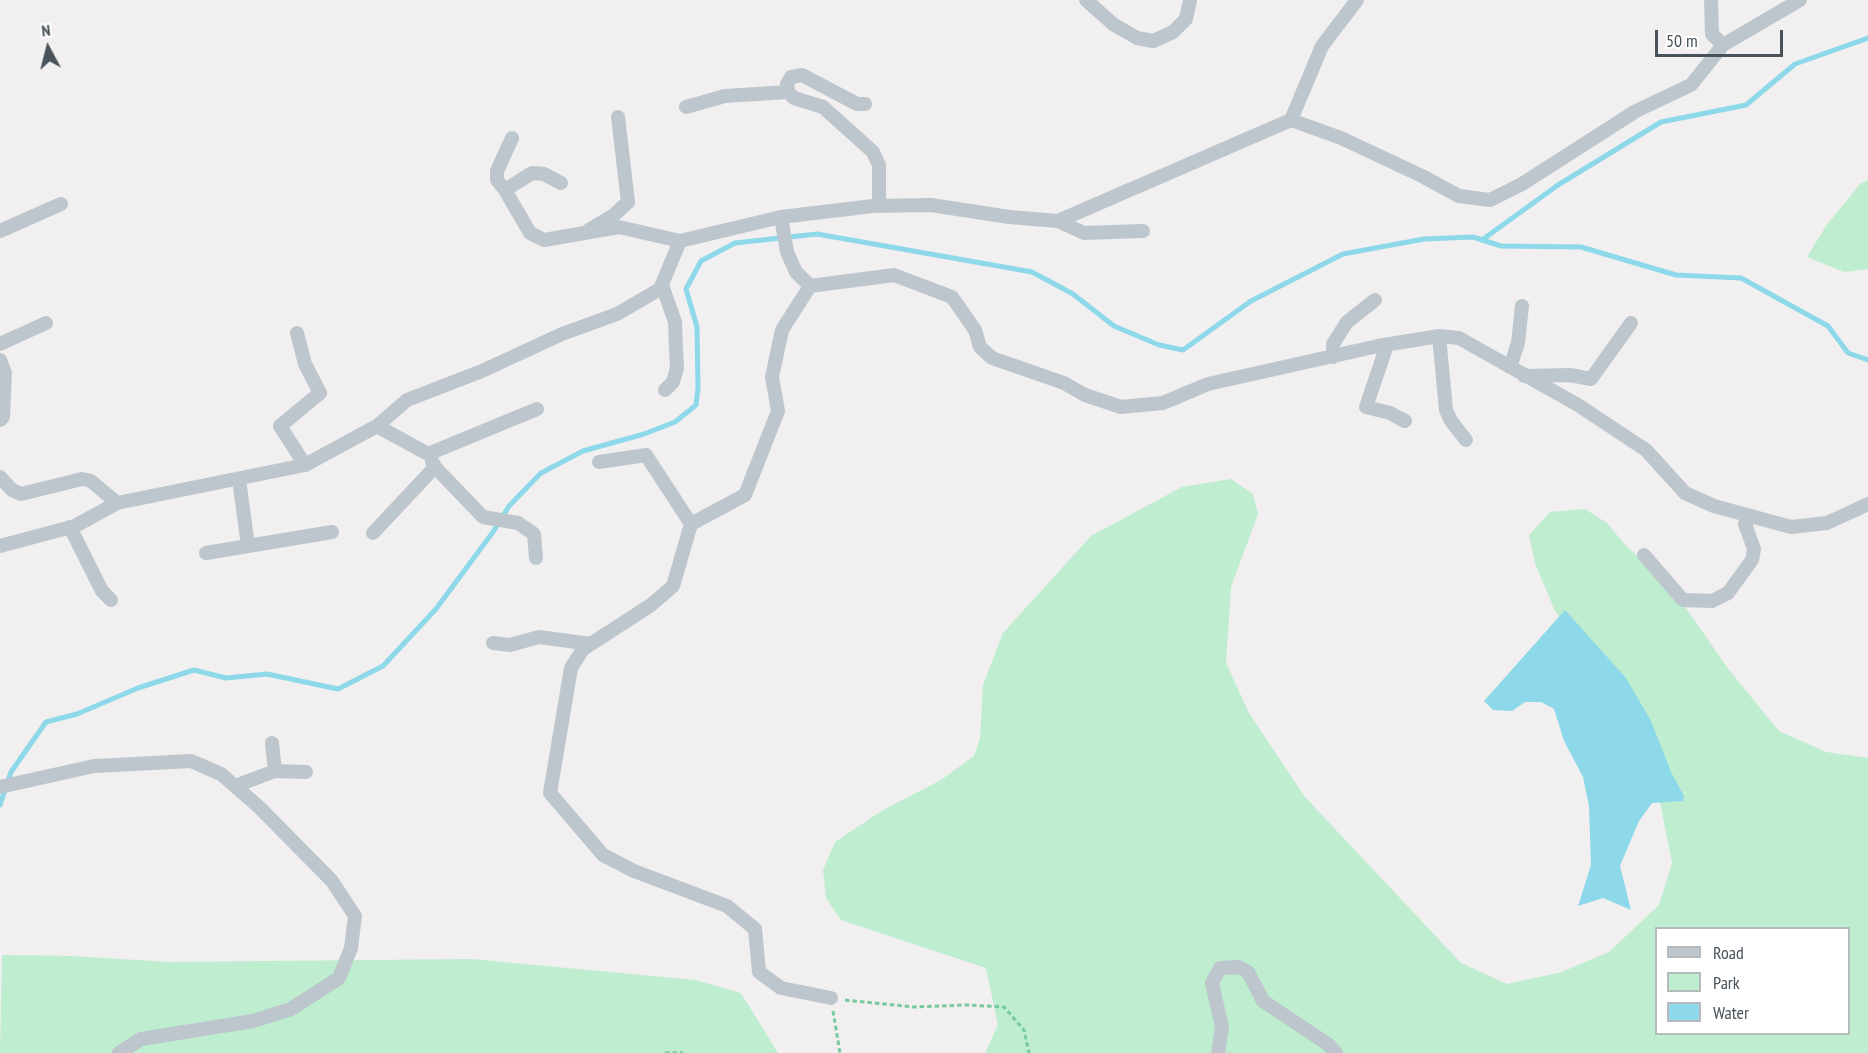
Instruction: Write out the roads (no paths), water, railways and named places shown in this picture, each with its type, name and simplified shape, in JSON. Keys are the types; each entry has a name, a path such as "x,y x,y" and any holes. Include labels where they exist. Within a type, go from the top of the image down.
{"street":[{"path":"1086,0 1113,24 1137,38 1153,41 1173,32 1186,19 1190,0"},
{"path":"1291,120 1322,46 1357,0"},
{"path":"1711,0 1712,34 1723,45"},
{"path":"1058,221 1291,120 1341,138 1459,196 1490,200 1521,184 1636,111 1691,85 1723,45 1800,0"},
{"path":"865,104 857,104 802,75 792,77 787,84 788,92 794,98 823,107 873,152 879,165 879,206"},
{"path":"686,107 725,96 788,92"},
{"path":"586,234 592,226 614,215 628,202 618,117"},
{"path":"512,138 497,171 497,180 530,232 544,240 619,227 680,241 879,206 931,205 1010,218 1058,221 1084,233 1143,231"},
{"path":"505,190 532,173 544,174 561,183"},
{"path":"0,231 61,204"},
{"path":"782,222 787,249 795,272 810,286"},
{"path":"0,546 70,527 117,503 305,465 377,426 407,400 482,372 562,334 617,314 662,285 680,241"},
{"path":"810,286 894,275 952,297 975,330 980,346 992,358 1064,383 1084,395 1121,407 1163,403 1208,384 1387,345 1439,336 1459,338 1578,405 1646,450 1685,493 1714,506 1791,527 1827,523 1868,504"},
{"path":"662,285 675,322 677,368 673,382 665,390"},
{"path":"810,286 782,330 772,377 778,411 745,495 691,524 673,586 651,605 583,649 571,668 550,793 603,855 634,872 727,906 755,929 759,972 781,988 831,998"},
{"path":"1333,357 1333,344 1347,322 1375,300"},
{"path":"1510,367 1518,343 1522,306"},
{"path":"0,344 45,323"},
{"path":"1524,376 1570,375 1591,379 1631,323"},
{"path":"297,333 305,364 320,393 280,426 305,465"},
{"path":"1439,336 1446,410 1450,421 1466,440"},
{"path":"1387,345 1366,407 1390,413 1405,422"},
{"path":"0,360 5,373 3,417 0,420"},
{"path":"428,454 537,409"},
{"path":"377,426 428,454 435,467 483,517 512,522 534,534 536,558"},
{"path":"599,462 646,455 691,524"},
{"path":"373,533 435,467"},
{"path":"0,477 12,490 21,494 82,479 91,482 117,503"},
{"path":"239,479 248,546"},
{"path":"1644,555 1683,600 1712,601 1728,593 1752,560 1754,549 1744,524 1752,516"},
{"path":"70,527 102,591 111,600"},
{"path":"206,553 332,532"},
{"path":"493,643 510,645 539,637 591,644"},
{"path":"272,742 275,771"},
{"path":"0,787 94,766 192,761 221,774 235,786 332,881 355,916 351,948 339,978 291,1009 253,1021 141,1039 119,1053"},
{"path":"235,786 275,771 306,772"},
{"path":"1218,1053 1222,1027 1212,983 1220,968 1239,967 1248,972 1263,1001 1336,1053"}],"water":[{"path":"1565,610 1626,678 1651,721 1671,772 1684,796 1683,801 1652,803 1639,821 1620,866 1631,910 1603,898 1578,906 1591,865 1589,806 1583,777 1564,741 1554,709 1541,702 1525,702 1512,711 1493,710 1484,701"}],"waterway":[{"path":"1482,240 1558,185 1661,122 1746,105 1795,64 1868,38"},
{"path":"0,805 11,772 46,722 77,714 138,688 194,670 226,678 267,674 338,689 383,666 436,609 493,532 509,506 541,473 583,451 644,434 675,422 696,405 697,327 686,289 701,261 735,243 817,234 1032,272 1073,294 1114,326 1159,345 1183,350 1251,301 1343,254 1424,239 1473,237 1501,246 1581,247 1676,275 1741,278 1828,326 1848,353 1868,360"}]}
